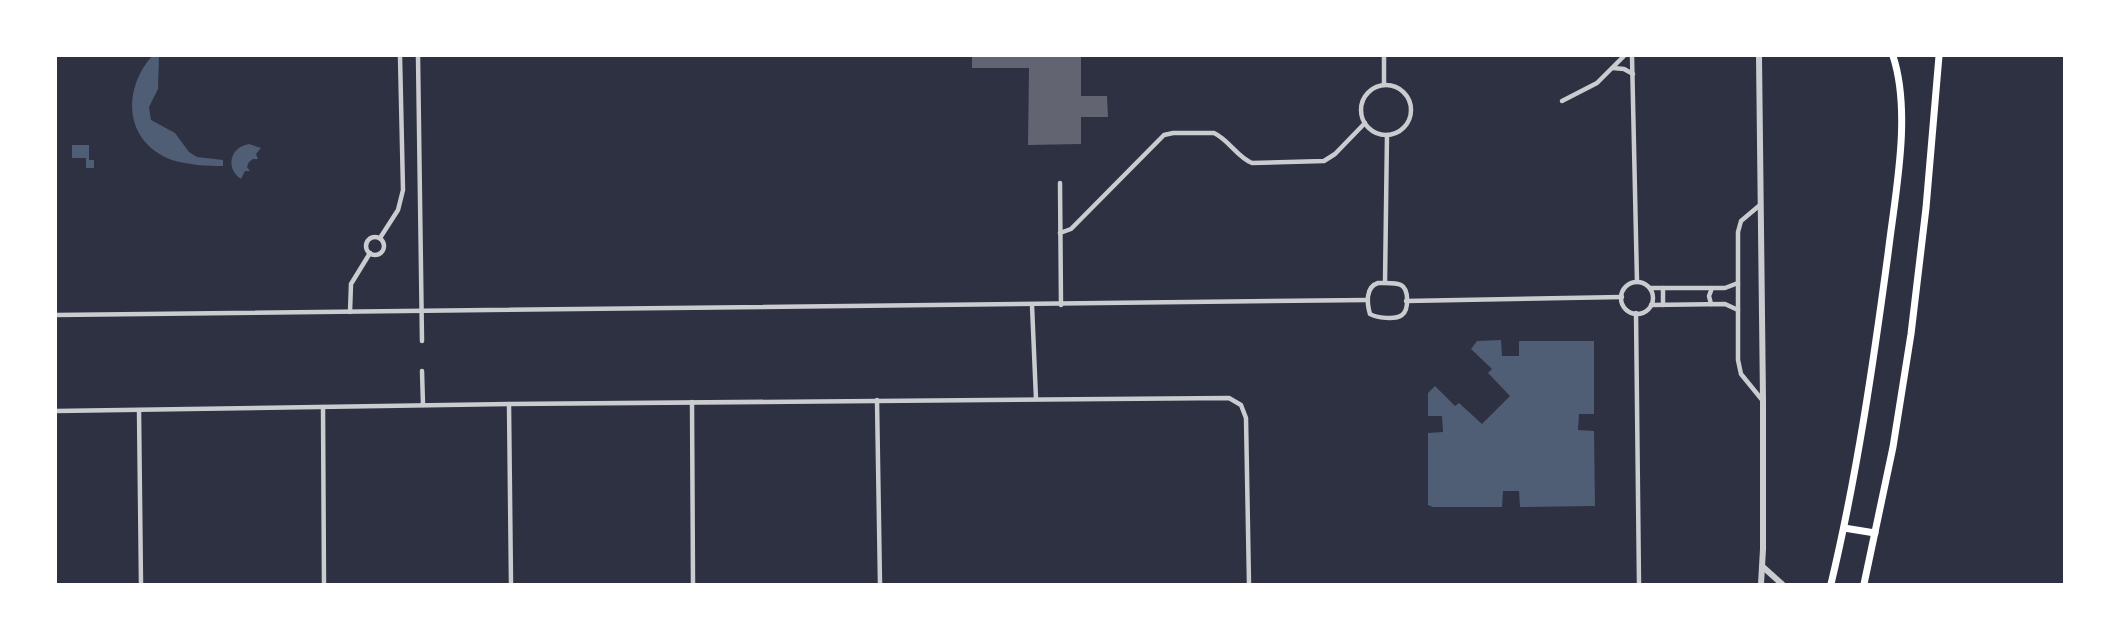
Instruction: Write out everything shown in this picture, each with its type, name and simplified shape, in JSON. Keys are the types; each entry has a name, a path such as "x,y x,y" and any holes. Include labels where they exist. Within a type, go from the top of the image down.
{"main road":[{"path":"1829,584 1844,528 1871,380 1896,188 1901,95 1893,56"},
{"path":"1864,585 1891,457 1911,334 1926,208 1939,56"},
{"path":"1844,528 1875,533"}],"street":[{"path":"380,238 398,210 403,190 400,56"},
{"path":"418,56 422,341"},
{"path":"1384,56 1384,86"},
{"path":"1562,101 1586,90 1624,56"},
{"path":"1632,56 1637,282"},
{"path":"1759,56 1763,401 1763,567 1761,585"},
{"path":"1613,68 1624,69 1633,74"},
{"path":"1384,86 1395,87 1403,92 1411,106 1410,117 1405,126 1387,135 1372,131 1365,123 1362,109 1364,99 1375,88 1384,86"},
{"path":"1060,233 1071,228 1164,135 1214,133 1221,136 1252,163 1316,162 1332,157 1365,123"},
{"path":"1385,284 1387,135"},
{"path":"1060,183 1061,305"},
{"path":"1760,205 1738,226 1738,310 1739,367 1741,374 1763,401"},
{"path":"370,253 367,247 368,241 373,237 380,238"},
{"path":"370,253 378,254 383,249 383,242 380,238"},
{"path":"350,312 351,284 370,253"},
{"path":"1650,288 1653,296 1651,305 1645,311 1636,313 1626,308 1622,297 1626,286 1637,282 1650,288 1725,288 1738,283"},
{"path":"1385,284 1399,284 1404,287 1406,311 1400,316 1376,317 1369,312 1368,300 1371,286 1385,284"},
{"path":"1663,288 1664,305"},
{"path":"1712,288 1709,296 1712,304"},
{"path":"1406,301 1622,297"},
{"path":"56,315 1368,300"},
{"path":"1651,305 1725,304 1738,310"},
{"path":"1032,305 1036,399"},
{"path":"1636,313 1639,585"},
{"path":"422,371 423,405"},
{"path":"56,411 509,404 1225,398 1238,402 1244,409 1246,418 1249,585"},
{"path":"877,400 880,585"},
{"path":"692,402 693,585"},
{"path":"509,404 512,585"},
{"path":"323,407 324,585"},
{"path":"140,410 141,585"},
{"path":"1763,567 1782,585"}],"water":[{"path":"152,56 159,56 158,89 149,107 151,120 175,133 189,152 197,157 223,160 223,166 198,165 172,160 156,152 144,141 133,114 132,99 142,69"},
{"path":"249,144 261,148 256,154 258,159 249,162 247,167 250,171 245,171 241,179 233,169 232,158 237,149"},
{"path":"72,145 89,145 89,160 94,160 94,168 86,168 86,158 72,158"},
{"path":"1501,340 1502,356 1519,356 1519,341 1594,341 1594,414 1579,414 1578,430 1594,431 1595,506 1520,507 1519,491 1503,491 1502,507 1433,507 1428,505 1428,433 1443,432 1442,416 1428,416 1428,393 1435,386 1455,406 1459,403 1482,424 1510,396 1488,373 1492,369 1471,349 1477,341"}],"building":[{"path":"972,56 1081,56 1081,96 1107,96 1108,117 1081,117 1081,144 1028,145 1029,68 972,68"}]}
